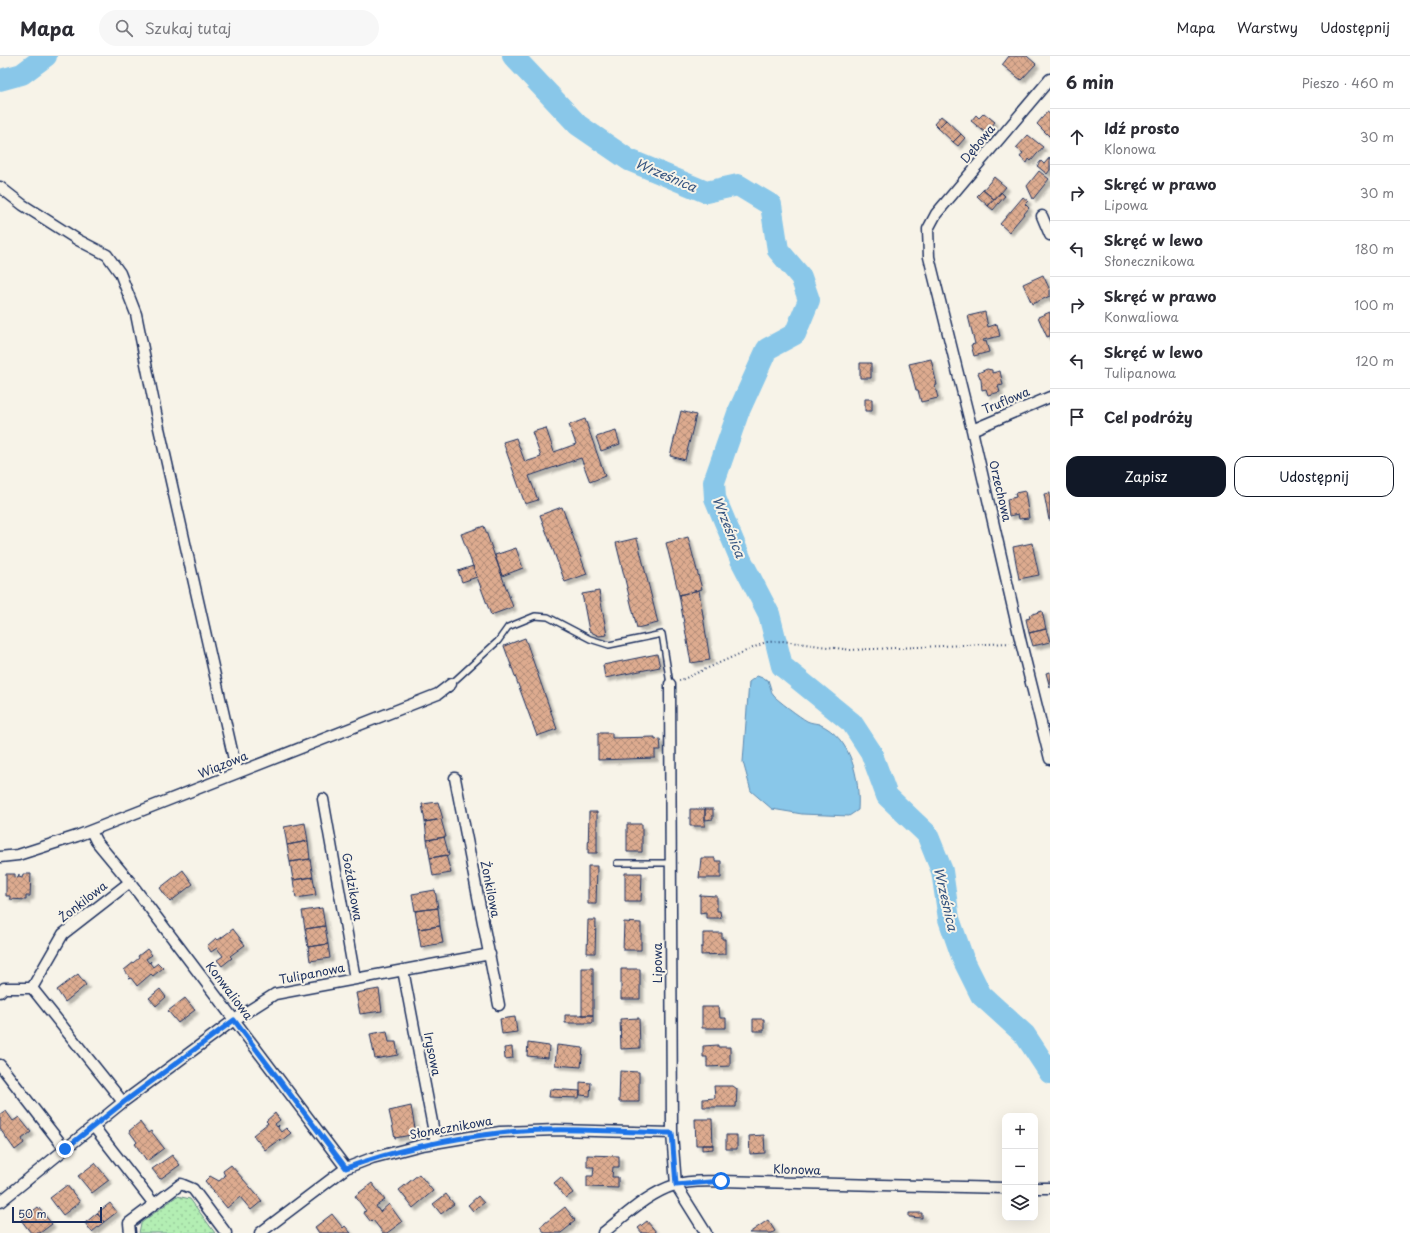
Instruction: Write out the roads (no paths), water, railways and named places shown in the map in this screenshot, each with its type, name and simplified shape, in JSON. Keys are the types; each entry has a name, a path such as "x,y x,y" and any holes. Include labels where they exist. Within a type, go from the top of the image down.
{"street":[{"name":"Dębowa","path":"928,229 945,203 1050,79"},
{"path":"0,187 29,209 78,240 107,255 120,273 136,314 236,773"},
{"path":"1042,216 1050,235"},
{"name":"Orzechowa","path":"928,229 929,257 972,430 1020,643 1050,759"},
{"name":"Truflowa","path":"972,430 1050,397"},
{"name":"Wiązowa","path":"0,856 18,855 91,831 438,694 451,684"},
{"name":"Lipowa","path":"670,684 672,1133 676,1185 706,1233"},
{"name":"Żonkilowa","path":"456,778 499,1006"},
{"name":"Goździkowa","path":"322,799 355,980"},
{"name":"Konwaliowa","path":"91,831 96,840 130,882 346,1168"},
{"name":"Żonkilowa","path":"32,988 63,934 130,882"},
{"name":"Tulipanowa","path":"0,1202 124,1102 234,1020 275,994 490,954"},
{"name":"Irysowa","path":"403,970 436,1143"},
{"path":"0,992 4,988 32,988 124,1102"},
{"path":"0,1065 65,1149"},
{"path":"94,1126 154,1204"},
{"name":"Słonecznikowa","path":"260,1233 346,1168 372,1158 436,1143 500,1132 556,1130 672,1133"},
{"name":"Klonowa","path":"603,1233 660,1191 676,1185 721,1181 1002,1188"},
{"path":"130,1233 129,1223 181,1184 193,1189 226,1233"}],"lane":[{"path":"451,684 498,641 508,627 535,616 548,617 590,639 609,645 662,634 670,684"},
{"path":"617,863 671,863"}],"water":[{"path":"757,676 768,680 773,695 779,701 807,721 819,724 830,730 839,739 852,761 857,785 858,810 849,816 802,814 772,809 751,791 743,762 749,682"}],"waterway":[{"name":"Wrześnica","path":"0,80 22,74 46,56"},
{"name":"Wrześnica","path":"513,56 578,125 629,160 706,192 738,185 771,205 778,250 801,277 809,300 795,334 767,349 738,413 714,482 715,498 741,560 769,614 782,666 852,723 871,752 887,796 927,834 942,871 949,919 963,959 981,995 1025,1035 1050,1073"}]}
